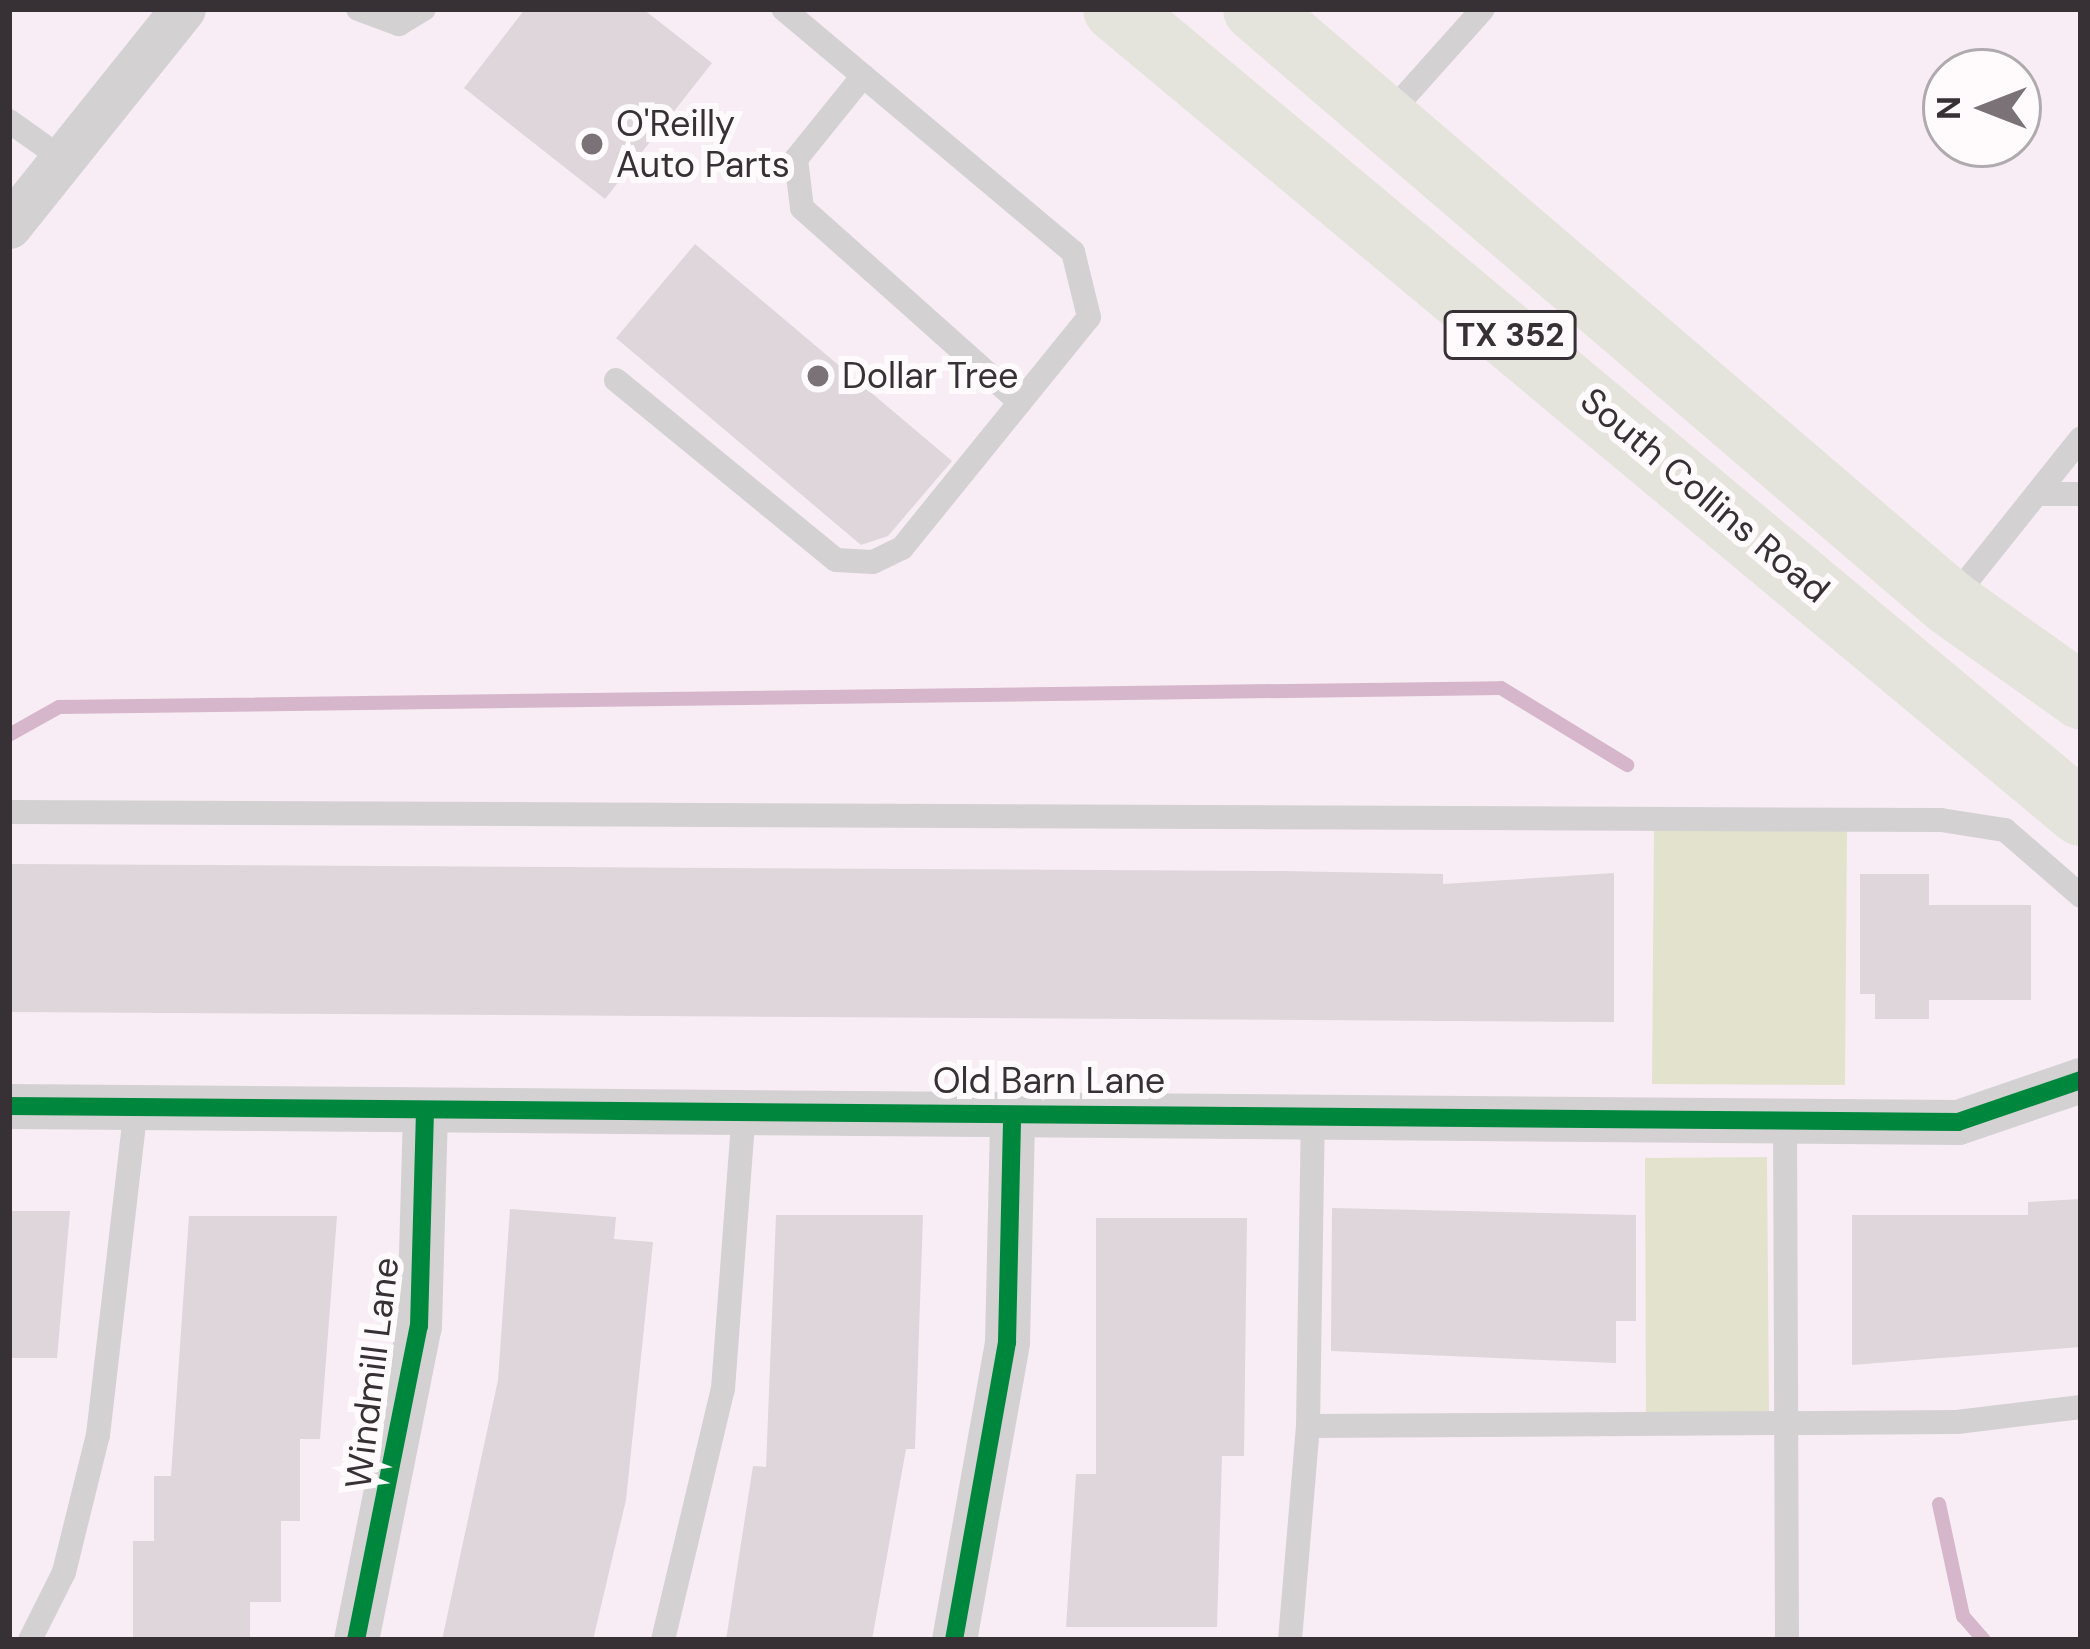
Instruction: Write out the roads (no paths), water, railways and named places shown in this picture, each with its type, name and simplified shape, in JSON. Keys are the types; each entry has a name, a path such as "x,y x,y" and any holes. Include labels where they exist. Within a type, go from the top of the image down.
{"main road":[{"name":"South Collins Road","path":"1115,9 1905,660"},
{"name":"TX 352","path":"1256,9 1389,114 1974,620 2081,696"},
{"path":"1905,660 1974,620"},
{"name":"TX 352","path":"1905,660 2081,813"}],"street":[{"path":"9,226 183,9"},
{"name":"Old Barn Lane","path":"9,1106 1958,1122 2081,1080"},
{"name":"Windmill Lane","path":"356,1640 419,1326 425,1110"},
{"path":"954,1640 1006,1342 1012,1115"}],"lane":[{"path":"358,9 399,24 424,9"},
{"path":"1389,114 1483,9"},
{"path":"616,380 836,560 873,562 902,548 1089,317 1073,252 792,12"},
{"path":"863,76 796,159 802,208 1020,402"},
{"path":"9,122 61,158"},
{"path":"1974,620 2037,494 2081,438"},
{"path":"2037,494 2081,494"},
{"path":"9,812 1941,820 2005,830 2081,896"},
{"path":"30,1640 64,1572 98,1436 136,1107"},
{"path":"663,1640 723,1389 744,1112"},
{"path":"1290,1640 1308,1426 1313,1115"},
{"path":"1785,1118 1786,1640"},
{"path":"1308,1426 1784,1423 2081,1407"}],"waterway":[{"path":"9,735 59,707 1501,688 1627,765"},
{"path":"1939,1504 1963,1616 1984,1640"}],"place":[{"name":"O'Reilly Auto Parts","path":"592,144"},
{"name":"Dollar Tree","path":"818,376"}]}
